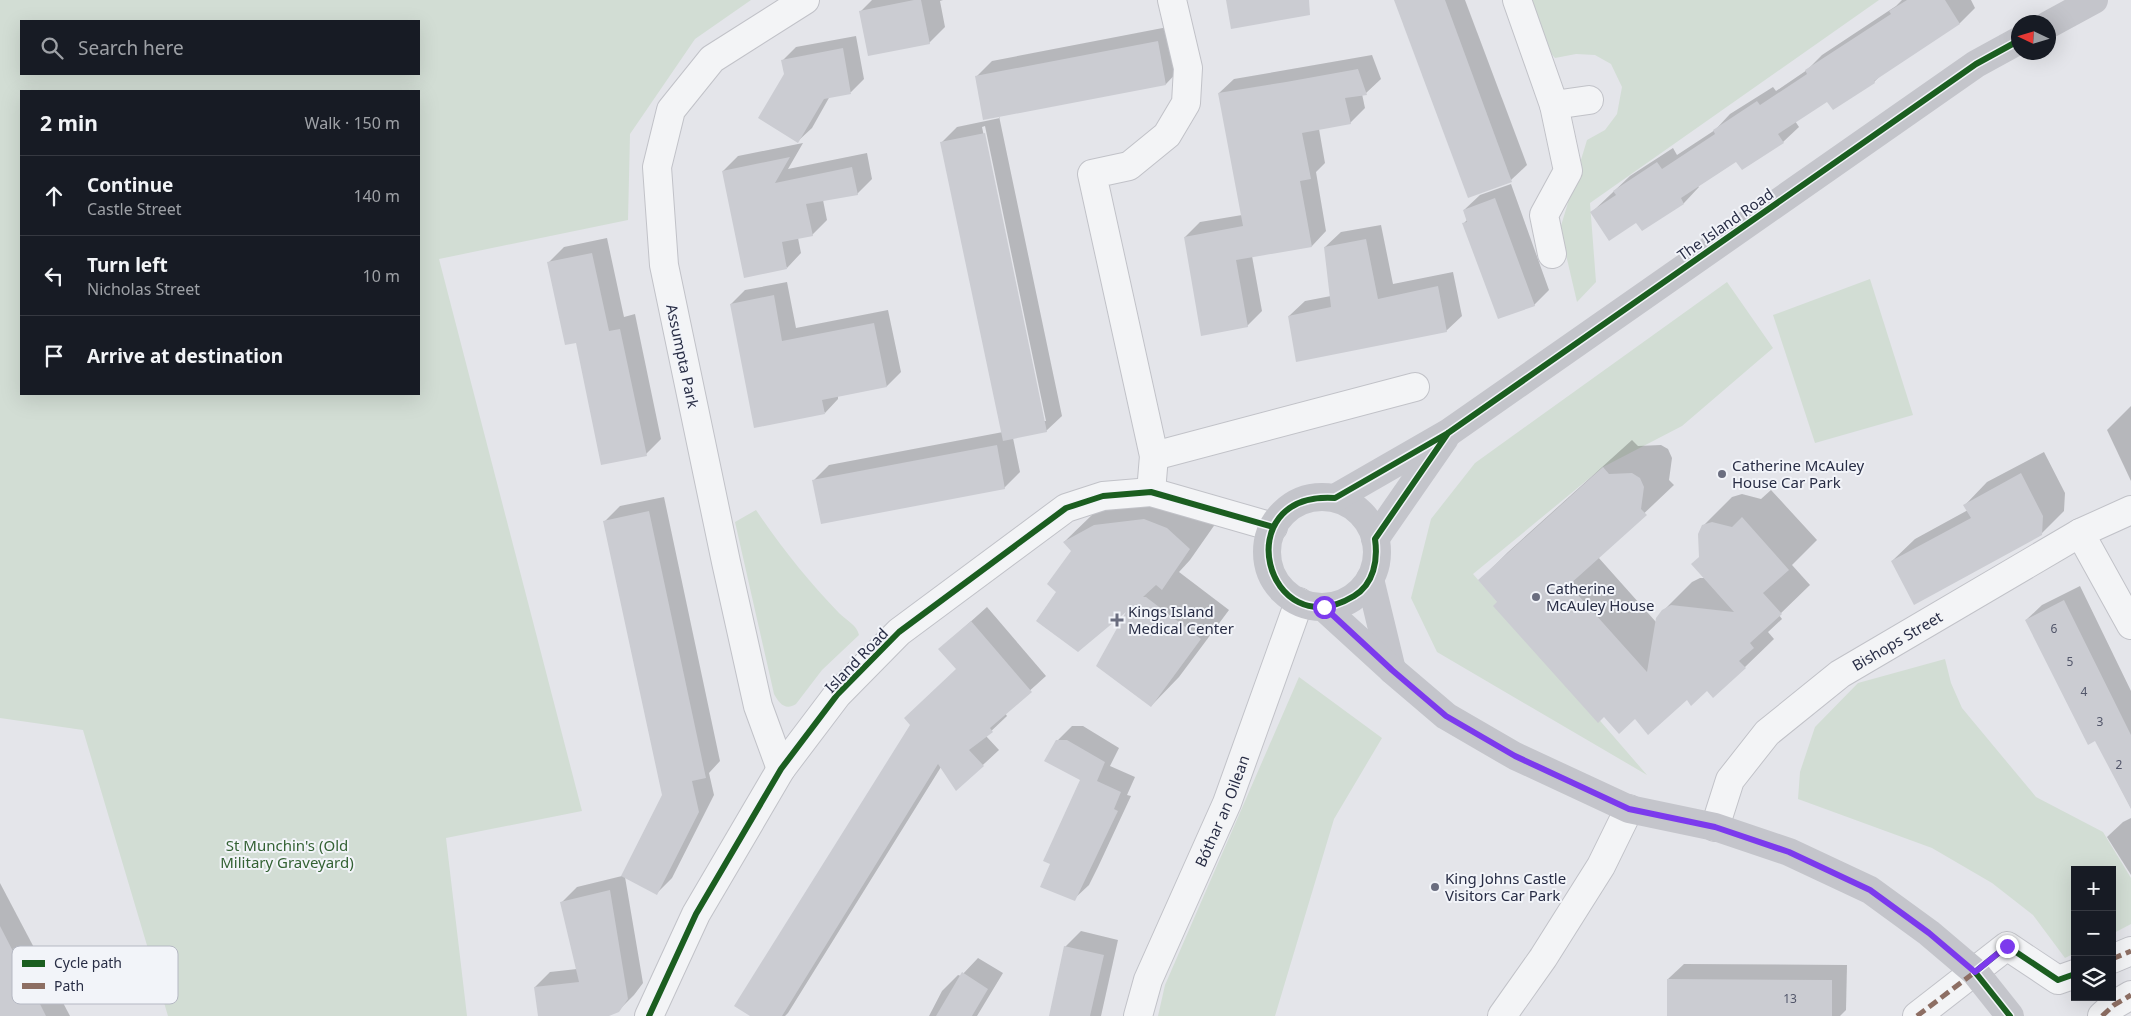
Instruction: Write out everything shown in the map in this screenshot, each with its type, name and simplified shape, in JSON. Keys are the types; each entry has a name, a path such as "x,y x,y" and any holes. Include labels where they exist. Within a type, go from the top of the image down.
{"main road":[{"path":"2056,21 2094,0"},
{"name":"The Island Road","path":"1335,498 1448,433 1976,64 2011,45"},
{"path":"1375,539 1448,433"},
{"path":"1311,604 1342,603 1358,593 1370,579 1377,553 1370,525 1361,513 1349,504 1335,498 1317,497 1299,502 1284,512 1273,527 1268,544 1268,561 1274,578 1284,592 1311,604 1446,716 1506,751 1629,809 1715,827 1789,852 1870,890 1929,933 1975,972 2010,1016"},
{"path":"1370,579 1392,670"}],"street":[{"name":"Assumpta Park","path":"781,769 758,706 664,265 656,167 671,110 712,59 805,0"},
{"path":"1151,492 1154,456 1092,174 1129,166 1167,135 1186,103 1188,68 1172,0"},
{"path":"1517,0 1554,105 1568,171 1544,215 1552,254"},
{"path":"1554,105 1589,100"},
{"path":"1154,456 1415,387"},
{"name":"Island Road","path":"649,1016 696,914 781,769 837,695 900,632 1066,508 1103,496 1151,492 1273,527"},
{"name":"Bishops Street","path":"1715,827 1730,780 1767,733 1840,674 2080,533 2131,510"},
{"path":"2080,533 2131,625"},
{"name":"Bóthar an Oilean","path":"1138,1016 1148,980 1227,803 1311,604"},
{"path":"1502,1016 1543,958 1601,866 1629,809"},
{"path":"1917,1016 2007,946 2058,980 2071,975"},
{"path":"2116,957 2131,951"},
{"path":"2102,1016 2131,995"}],"green space":[{"name":"St Munchin's (Old Military Graveyard)","path":"0,0 751,0 695,39 630,134 628,220 439,259 582,811 446,838 467,1016 168,1016 164,1004 178,1004 178,946 147,946 83,730 0,718"},
{"path":"1531,0 1879,0 1590,203 1596,282 1577,302 1560,229 1587,140 1605,130 1617,114 1622,87 1611,64 1595,55 1576,54 1555,58 1548,50"},
{"path":"1870,279 1913,415 1815,443 1773,315"},
{"path":"1727,282 1773,348 1682,426 1603,467 1473,574 1647,775 1437,652 1411,598 1431,519 1475,463"},
{"path":"756,510 806,576 839,613 854,625 859,635 822,670 796,704 789,707 780,703 774,694 735,522"},
{"path":"1945,659 1951,683 1962,708 2036,797 2103,832 2131,878 2131,924 2116,932 2116,866 2071,866 2071,955 2065,958 2033,915 1992,883 1932,848 1798,799 1800,772 1815,727 1858,683"},
{"path":"1299,677 1382,738 1334,819 1275,1016 1158,1016 1165,985"}],"building":[{"path":"921,0 930,44 868,56 859,11"},
{"path":"1226,0 1309,0 1310,15 1231,29"},
{"path":"1394,0 1445,0 1512,182 1468,198"},
{"path":"1907,0 1945,0 1960,24 1833,110 1827,102 1778,134 1784,143 1742,170 1736,162 1681,198 1684,204 1642,231 1636,223 1609,241 1590,212 1616,195 1613,191 1657,162 1662,169 1715,134 1713,130 1757,101 1760,105 1807,74 1805,70 1891,14 1889,11"},
{"path":"1158,41 1166,85 983,120 975,76"},
{"path":"843,48 851,94 824,99 798,143 758,118 784,74 781,60"},
{"path":"1358,69 1367,95 1345,98 1351,124 1302,133 1311,179 1300,181 1312,247 1236,260 1248,327 1201,336 1184,237 1243,226 1218,93"},
{"path":"985,133 1047,432 1003,441 940,142"},
{"path":"790,157 775,183 852,167 858,195 806,204 813,236 782,242 787,269 744,278 722,171"},
{"path":"1495,198 1535,306 1498,319 1462,223 1467,222 1463,210"},
{"path":"1366,239 1378,299 1438,286 1447,332 1296,362 1288,316 1331,307 1324,247"},
{"path":"592,253 609,331 620,329 647,456 601,465 576,343 565,345 547,262"},
{"path":"774,295 782,341 874,323 887,387 822,400 825,414 754,428 730,304"},
{"path":"997,445 1005,489 821,524 812,480"},
{"name":"Catherine McAuley House","path":"1603,467 1609,474 1632,473 1640,478 1644,487 1641,509 1647,515 1569,585 1647,672 1656,618 1662,610 1671,605 1734,612 1691,564 1699,557 1698,534 1702,525 1712,522 1732,527 1742,517 1789,570 1763,593 1782,614 1750,643 1754,648 1739,661 1746,668 1713,698 1707,691 1691,706 1687,700 1648,735 1635,719 1619,734 1604,717 1598,723 1493,606 1497,602 1478,580"},
{"path":"2021,473 2043,516 2042,535 1914,605 1891,561 1971,518 1963,505"},
{"path":"649,511 706,778 692,781 699,812 657,895 621,876 662,795 603,521"},
{"path":"1144,519 1167,528 1190,549 1162,590 1156,585 1143,597 1146,597 1201,639 1151,707 1096,666 1126,612 1078,652 1036,621 1056,592 1047,584 1071,551 1063,542 1094,525"},
{"path":"2064,600 2131,735 2131,809 2095,741 2088,745 2025,620"},
{"path":"971,621 1032,692 990,728 993,732 969,750 984,766 956,791 938,764 782,1016 750,1016 734,1006 910,725 904,718 956,669 938,649"},
{"path":"1056,740 1067,740 1105,762 1097,781 1121,792 1114,809 1118,811 1075,901 1040,887 1050,864 1043,861 1080,780 1044,761"},
{"path":"610,890 628,999 619,1012 609,1016 538,1016 534,987 579,982 560,902"},
{"path":"0,926 12,949 12,1004 40,1004 46,1016 0,1016"},
{"path":"1064,946 1104,955 1090,1016 1049,1016"},
{"path":"962,972 988,989 972,1016 936,1016"},
{"path":"1667,979 1832,980 1832,1016 1667,1016"}],"marked path":[{"path":"2116,957 2131,951"},
{"path":"1917,1016 1979,969"},
{"path":"2102,1016 2114,1005 2131,995"}],"cycle path":[{"path":"1448,433 1976,64 2011,45"},
{"path":"1448,433 1375,539 1376,555 1373,571 1361,591 1354,596 1323,607 1298,602 1280,586 1270,564 1269,540 1279,518 1301,502 1335,498 1448,433"},
{"path":"649,1016 696,914 781,769 837,695 899,632 1066,508 1103,496 1151,492 1273,527"},
{"path":"2010,1016 1975,972 2007,946 2058,980 2071,975"}],"place":[{"name":"Catherine McAuley House Car Park","path":"1722,474"},
{"name":"Catherine McAuley House","path":"1536,597"},
{"name":"Kings Island Medical Center","path":"1117,620"},
{"name":"King Johns Castle Visitors Car Park","path":"1435,887"}],"route":[{"path":"1324,607 1392,670 1446,716 1515,756 1629,809 1715,827 1789,852 1870,890 1929,933 1975,972 2007,946"}]}
